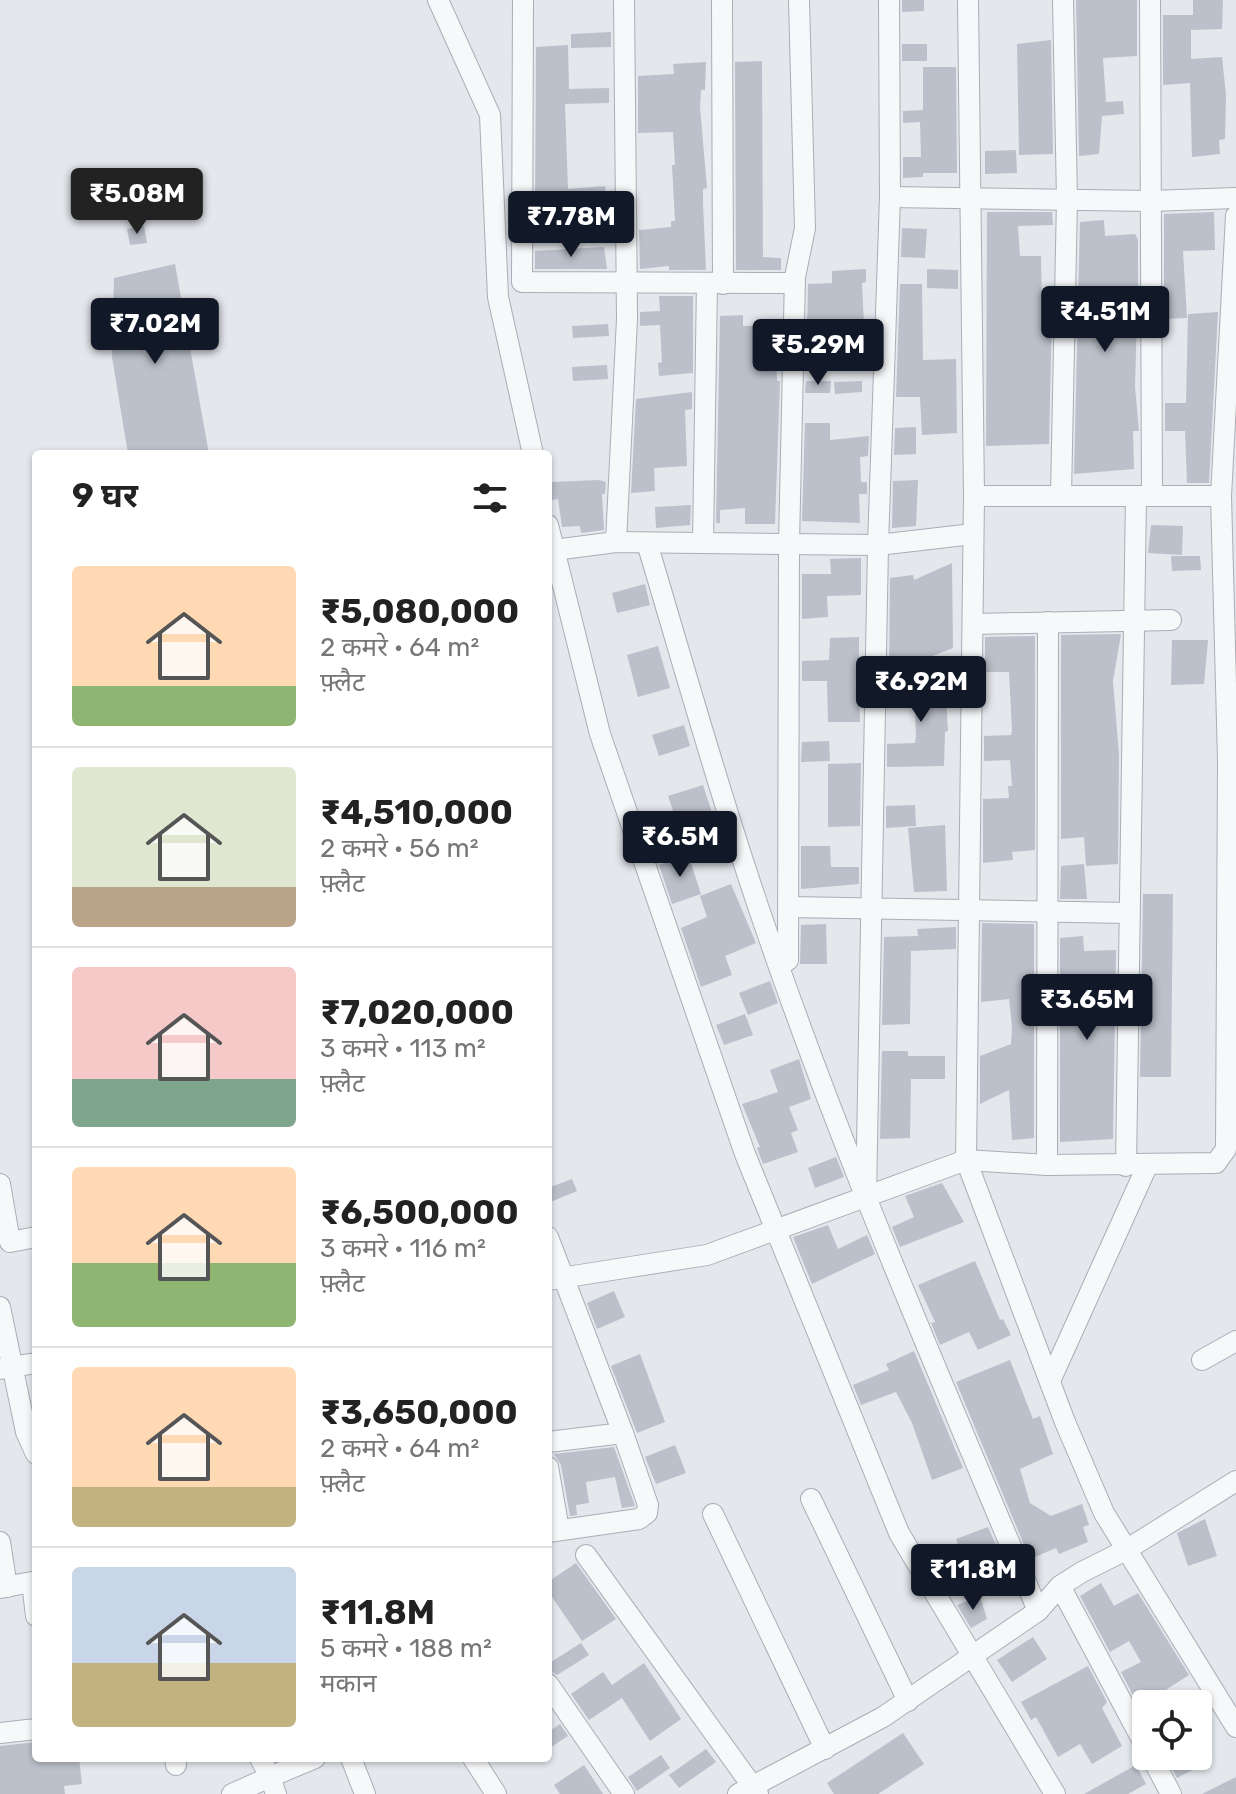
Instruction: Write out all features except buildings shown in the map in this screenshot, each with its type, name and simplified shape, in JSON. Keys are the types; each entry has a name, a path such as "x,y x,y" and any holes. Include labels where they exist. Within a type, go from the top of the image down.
{"street":[{"path":"438,0 490,115 498,297 532,450"},
{"path":"523,0 522,282 795,283"},
{"path":"616,542 627,283 624,0"},
{"path":"703,543 715,284 722,0"},
{"path":"779,966 788,960 789,543 795,283 805,228 799,0"},
{"path":"866,1199 878,545 890,197 889,0"},
{"path":"968,0 973,199 974,496 966,909 966,1160 1087,1474 1126,1550 1236,1727"},
{"path":"1061,495 1067,199 1063,0"},
{"path":"1126,1166 1133,621 1144,496 1150,201 1150,0"},
{"path":"890,197 1150,201 1236,198"},
{"path":"556,1279 707,1255 966,1160 1126,1166 1216,1163 1226,1149 1230,1094 1232,760 1221,496 1236,216"},
{"path":"974,496 1221,496"},
{"path":"554,550 616,542 878,545 973,534"},
{"path":"552,542 600,734 745,1154 899,1533 1055,1794"},
{"path":"647,543 747,873 779,966 866,1199 1038,1611"},
{"path":"973,624 1171,620"},
{"path":"1047,1165 1048,622"},
{"path":"789,907 1129,913"},
{"path":"1051,1379 1148,1164"},
{"path":"0,1184 5,1242 32,1238"},
{"path":"552,1258 556,1279 623,1433 648,1505 647,1513 639,1519 553,1531"},
{"path":"0,1307 6,1368 32,1445"},
{"path":"1202,1360 1236,1341"},
{"path":"6,1368 32,1364"},
{"path":"552,1442 623,1433"},
{"path":"586,1555 749,1791 908,1701 1038,1611 1060,1586 1126,1550 1236,1481"},
{"path":"811,1499 908,1701"},
{"path":"713,1514 825,1749"},
{"path":"0,1542 4,1588 32,1582"},
{"path":"1060,1586 1132,1721"},
{"path":"552,1690 624,1794"},
{"path":"0,1733 32,1729"},
{"path":"262,1762 273,1786"},
{"path":"232,1794 273,1786 309,1762"},
{"path":"353,1762 365,1794"},
{"path":"476,1762 496,1794"},
{"path":"1158,1770 1171,1794"}]}
